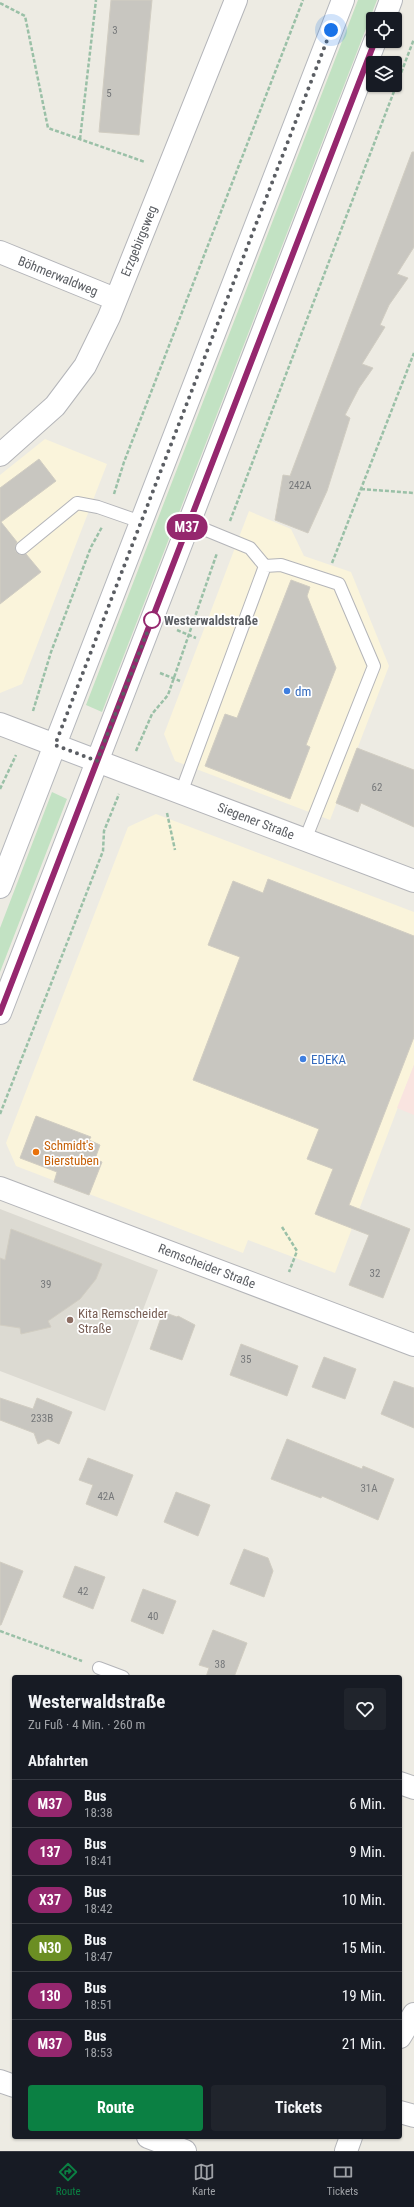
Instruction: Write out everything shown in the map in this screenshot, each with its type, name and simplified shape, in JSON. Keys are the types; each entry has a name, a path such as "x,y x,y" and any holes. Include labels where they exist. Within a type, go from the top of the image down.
{"main road":[{"name":"Erzgebirgsweg","path":"0,455 19,440 59,400 85,366 109,317 236,0"},
{"path":"0,887 343,0"},
{"path":"387,12 391,0"},
{"path":"0,1013 372,48"},
{"name":"Böhmerwaldweg","path":"0,252 115,300"},
{"path":"0,724 55,745"},
{"name":"Siegener Straße","path":"55,745 414,881"},
{"name":"Remscheider Straße","path":"0,1188 414,1345"},
{"path":"402,1784 414,1788"},
{"path":"402,2034 414,2014"},
{"path":"0,2081 12,2085"},
{"path":"402,2113 414,2116"},
{"path":"153,2139 184,2151"},
{"path":"346,2151 350,2139"}],"lane":[{"path":"22,548 77,503 141,522"},
{"path":"189,524 250,548 265,566"},
{"path":"265,566 281,565 339,584 374,666 305,840"},
{"path":"182,792 265,566"},
{"path":"99,1668 118,1675"}],"path":[{"path":"80,139 96,0"},
{"path":"41,688 51,652 91,547 108,511 127,454 302,0"},
{"path":"0,3 25,16 48,128 149,163"},
{"path":"142,737 152,714 168,695 197,615 200,598 414,38"},
{"path":"326,580 414,353"},
{"path":"361,489 414,493"},
{"path":"177,630 196,638"},
{"path":"160,674 180,681"},
{"path":"0,789 8,774"},
{"path":"166,812 175,850"},
{"path":"0,1114 103,851 104,832 110,815"},
{"path":"282,1227 297,1251 287,1277"},
{"path":"0,1631 99,1668"}],"shaded area":[{"path":"45,439 107,464 22,684 0,693 0,475"},
{"path":"249,511 291,529 304,556 351,572 389,666 330,820 175,761 164,734"},
{"path":"156,814 414,912 414,1065 335,1273 248,1240 243,1253 16,1166 6,1143 128,827"},
{"path":"414,1065 414,1115 397,1108"},
{"name":"Kita Remscheider Straße","path":"0,1209 158,1270 105,1411 0,1371"}],"green space":[{"path":"358,0 377,0 372,12 366,12 366,28 102,712 86,705"},
{"path":"52,792 67,799 0,972 0,928"}],"building":[{"path":"111,0 152,0 139,135 99,132"},
{"path":"412,152 414,152 414,247 397,274 408,278 389,305 380,325 385,327 362,364 373,368 359,388 345,415 350,418 327,491 308,533 275,520 283,475 290,476"},
{"path":"39,459 56,481 1,522 17,542 15,546 16,552 20,555 26,554 41,572 0,604 0,488"},
{"name":"dm","path":"291,580 310,587 307,596 336,668 306,745 310,747 290,799 205,766 225,714 237,718"},
{"path":"357,748 414,770 414,827 361,803 358,812 336,803"},
{"name":"EDEKA","path":"268,879 414,936 414,1037 349,1205 410,1229 383,1298 349,1285 369,1235 315,1214 333,1169 307,1159 319,1129 193,1080 240,957 208,945 233,881 263,893"},
{"path":"36,1116 91,1137 89,1140 100,1145 95,1159 102,1162 89,1195 54,1182 57,1172 20,1158"},
{"path":"11,1229 102,1264 96,1279 80,1299 48,1321 51,1327 21,1334 20,1328 0,1325 0,1258 5,1260"},
{"path":"163,1312 177,1317 178,1316 195,1325 182,1360 150,1349"},
{"path":"241,1344 298,1366 287,1396 230,1375"},
{"path":"324,1357 356,1369 345,1399 312,1387"},
{"path":"394,1381 414,1388 414,1428 381,1414"},
{"path":"0,1398 33,1409 37,1398 72,1412 59,1444 48,1439 38,1444 34,1433 0,1420"},
{"path":"287,1439 362,1469 363,1466 394,1479 378,1520 322,1496 321,1498 271,1479"},
{"path":"88,1458 133,1475 117,1516 86,1504 93,1485 79,1480"},
{"path":"176,1492 210,1505 198,1536 164,1522"},
{"path":"244,1549 268,1558 273,1571 264,1597 230,1584"},
{"path":"0,1562 23,1571 1,1625 0,1625"},
{"path":"75,1566 105,1577 93,1609 63,1597"},
{"path":"143,1589 176,1601 163,1634 131,1621"},
{"path":"213,1630 247,1643 235,1675 207,1675 209,1668 199,1665"}],"bus line":[{"name":"M37","path":"0,1013 372,48"}],"place":[{"name":"Westerwaldstraße","path":"152,620"},
{"name":"dm","path":"287,691"},
{"name":"EDEKA","path":"303,1059"},
{"name":"Schmidt's Bierstuben","path":"36,1152"},
{"name":"Kita Remscheider Straße","path":"70,1320"}],"route":[{"path":"152,620 97,761 55,745 331,30"}]}
